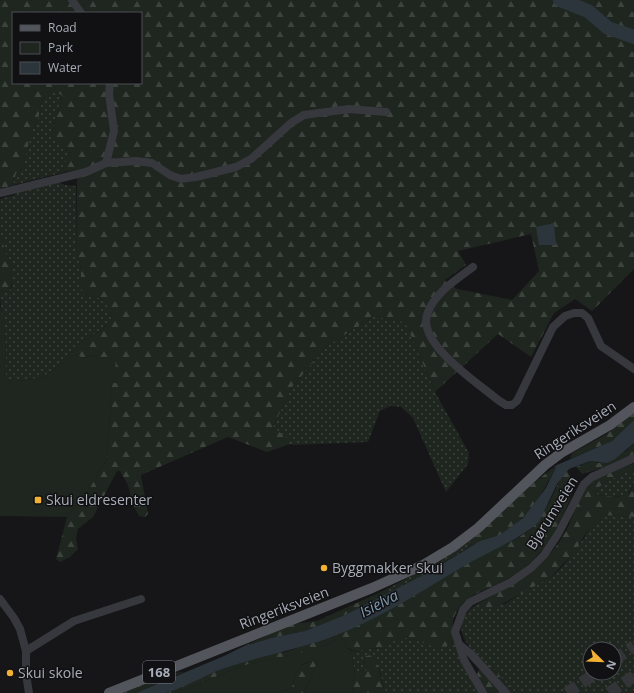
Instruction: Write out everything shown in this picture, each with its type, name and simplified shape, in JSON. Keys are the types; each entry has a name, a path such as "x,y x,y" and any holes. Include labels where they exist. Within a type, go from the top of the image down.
{"main road":[{"name":"Ringeriksveien","path":"109,693 379,585 423,565 453,547 478,528 545,464 561,453 610,425 634,407"}],"street":[{"path":"72,0 80,12"},
{"path":"106,163 114,131 109,94 110,84"},
{"path":"0,193 86,172 106,163 136,161 152,163 170,175 180,179 196,177 236,167 251,160 291,123 304,115 349,109 386,112"},
{"path":"473,267 452,282 435,301 427,315 426,326 440,351 498,400 506,405 512,405 517,401 553,327 565,316 574,312 582,313 588,318 601,346 634,370"},
{"name":"Bjørumveien","path":"483,693 464,660 455,632 463,610 470,602 511,582 531,568 544,555 558,534 584,484 592,477 634,458"},
{"path":"0,599 20,629 26,651 26,674 29,693"},
{"path":"26,651 74,621 141,599"},
{"path":"460,646 471,654 506,693"}],"green space":[{"path":"0,0 634,0 634,269 592,311 575,299 554,313 531,357 498,334 435,392 406,324 374,316 327,346 292,387 273,427 293,443 267,452 228,437 141,475 148,514 145,517 139,516 131,501 127,483 120,471 117,471 93,517 78,529 76,538 78,549 70,557 60,562 56,559 67,517 84,497 106,461 111,404 110,391 112,382 117,383 107,358 88,356 83,358 74,354 72,349 104,328 110,321 111,316 108,307 101,299 84,295 81,286 81,269 77,254 77,170 65,172 62,170 68,151 63,146 57,144 52,131 63,96 53,90 48,92 42,101 38,119 31,133 23,168 16,173 13,185 0,189","holes":["531,234 539,271 512,300 457,289 445,280 466,265 458,251"]},
{"path":"53,90 63,95 52,131 68,151 68,159 62,169 65,172 13,185 16,173 23,168 31,133 38,119 42,101 48,92"},
{"path":"55,181 65,185 76,186 77,254 81,269 81,286 84,295 98,298 106,303 111,319 108,324 72,349 74,354 51,372 40,378 10,382 6,378 4,325 0,302 0,292 9,291 12,287 10,270 12,266 5,252 0,236 0,199 14,195 20,191"},
{"path":"0,236 5,252 12,266 12,282 9,291 0,292"},
{"path":"0,307 5,330 6,378 10,382 40,378 51,372 74,354 83,358 88,356 115,358 117,383 112,382 110,391 111,404 106,461 84,497 67,517 0,516"},
{"path":"374,316 406,324 435,392 469,453 468,464 446,492 413,418 401,407 390,406 380,411 368,442 293,445 273,427 292,387 327,346"},
{"path":"634,413 634,420 632,423 612,441 570,459 572,453 605,435"},
{"path":"634,443 634,454 612,465 582,474 576,467 591,461 599,463 626,451"},
{"path":"634,463 634,469 619,475 597,488 596,494 609,497 622,496 630,492 634,484 634,517 602,515 588,529 575,551 551,577 495,608 485,610 481,607 479,603 519,580 551,553 568,527 579,498 589,483 604,474"},
{"path":"557,465 534,504 519,521 500,535 471,546 470,541 532,484"},
{"path":"634,469 634,484 627,495 610,497 596,494 597,488 619,475"},
{"path":"567,471 572,485 571,494 561,519 549,540 527,566 502,582 474,595 460,606 453,620 454,635 450,644 436,647 415,640 401,638 381,649 370,648 358,652 347,648 339,634 386,610 490,551 518,538 532,528 549,503 562,476"},
{"path":"602,515 634,517 634,693 515,693 490,665 487,667 467,643 461,627 463,618 479,603 481,607 505,604 528,589 551,577 562,567 584,538 588,529"},
{"path":"470,541 471,546 431,571 388,593 381,592 438,562"},
{"path":"381,592 388,593 345,615 305,631 271,638 242,647 292,624 317,621"},
{"path":"339,634 347,648 350,650 355,672 352,693 304,693 317,663 316,661 302,665 297,672 292,687 281,693 177,693 241,666 308,651 335,641 333,636"},
{"path":"333,636 335,641 308,652 241,666 177,693 166,693 224,668 274,653 286,652"},
{"path":"403,637 437,646 450,644 455,639 479,693 385,693 380,672 371,655 366,656 364,661 367,672 355,672 350,650 358,652 367,648 381,649"},
{"path":"366,656 375,656 385,693 352,693 355,672 366,671 364,660"},
{"path":"311,661 316,661 317,663 304,693 281,693 292,687 297,670 302,665"},
{"path":"490,665 515,693 485,693 477,674 479,670"},
{"path":"184,672 136,693 120,693 172,673"}],"water":[{"path":"554,223 556,245 539,245 536,227"},
{"name":"Isielva","path":"634,420 634,443 615,459 607,463 590,461 569,469 557,484 539,522 514,539 471,562 396,607 365,623 319,642 225,668 181,688 166,693 136,693 242,647 271,638 305,631 345,615 431,571 480,541 500,535 523,518 546,488 557,465 612,441"}],"waterway":[{"path":"560,0 588,11 608,28 634,37"}],"tunnel":[{"path":"622,654 634,646"},
{"path":"609,693 634,676"},
{"path":"567,693 584,681"}],"place":[{"name":"Skui eldresenter","path":"38,500"},
{"name":"Byggmakker Skui","path":"324,568"},
{"name":"Skui skole","path":"10,673"}]}
